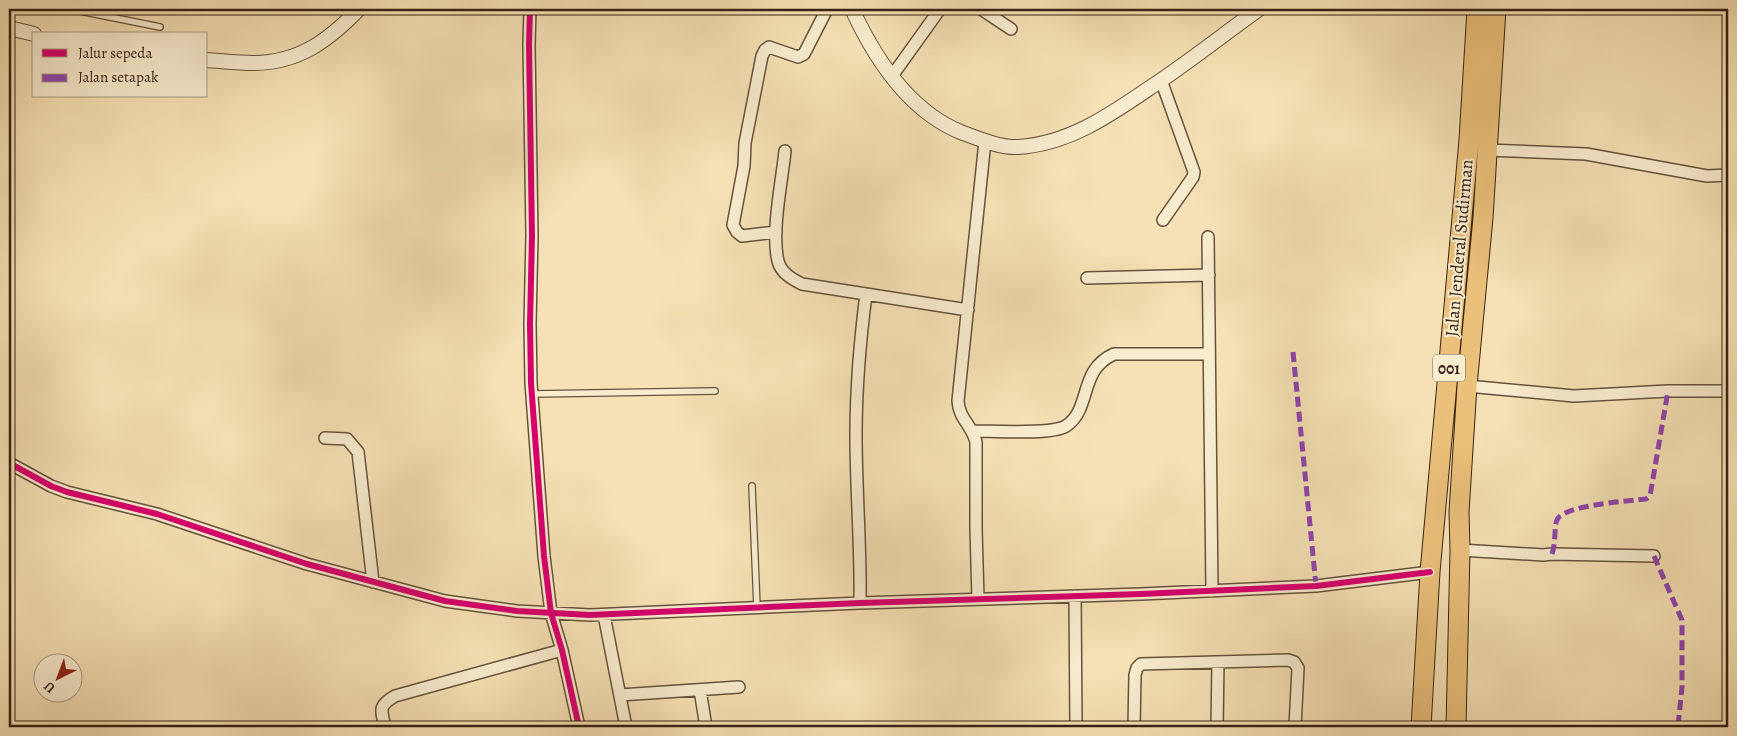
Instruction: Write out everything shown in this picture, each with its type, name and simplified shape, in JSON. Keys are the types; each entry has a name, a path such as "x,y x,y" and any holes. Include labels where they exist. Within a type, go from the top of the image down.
{"highway":[{"name":"Jalan Jenderal Sudirman","path":"1421,727 1430,572 1469,140 1477,9"},
{"name":"Jalan Jenderal Sudirman","path":"1456,727 1460,550 1459,512 1467,386 1483,218 1496,9"},
{"path":"1436,509 1459,512"}],"street":[{"path":"208,60 254,63 281,59 301,53 320,44 359,9"},
{"path":"530,9 532,236 530,324 532,394 544,556 551,613 562,650 579,727"},
{"path":"776,232 742,236 736,232 733,225 744,166 745,143 762,56 765,50 769,48 798,57 804,54 827,9"},
{"path":"852,9 892,76 906,95 926,112 953,129 985,142 1015,147 1042,145 1109,116 1259,9"},
{"path":"892,76 940,9"},
{"path":"981,9 1011,29"},
{"path":"9,28 32,34"},
{"path":"1161,80 1194,172 1193,177 1163,220"},
{"path":"978,599 976,442 973,431 958,410 985,142"},
{"path":"1487,150 1586,154 1707,176 1728,175"},
{"path":"785,151 776,232 778,262 787,276 802,284 968,310"},
{"path":"1208,237 1212,591"},
{"path":"1088,278 1208,275"},
{"path":"860,602 856,435 858,372 866,294"},
{"path":"973,431 1052,431 1066,426 1075,418 1079,410 1094,368 1104,359 1114,354 1209,354"},
{"path":"1467,386 1574,396 1728,391"},
{"path":"325,438 347,439 358,452 373,582"},
{"path":"9,463 51,486 67,492 157,514 307,564 445,601 517,611 604,614 860,602 1212,591 1316,586 1430,572"},
{"path":"1460,550 1543,555 1654,556"},
{"path":"1075,596 1076,727"},
{"path":"604,614 626,727"},
{"path":"385,727 382,709 385,702 396,696 562,650"},
{"path":"1134,727 1135,675 1137,668 1141,664 1288,660 1294,662 1298,668 1295,727"},
{"path":"1217,727 1218,662"},
{"path":"620,695 739,687"},
{"path":"700,690 706,727"}],"lane":[{"path":"70,9 160,27"},
{"path":"532,394 715,391"},
{"path":"752,486 757,607"}],"marked path":[{"path":"1293,352 1316,586"},
{"path":"1552,554 1556,523 1562,515 1583,507 1646,499 1650,496 1668,391"},
{"path":"1654,556 1682,620 1682,687 1678,727"}],"cycle path":[{"path":"530,9 531,383 544,556 551,613 562,650 579,727"},
{"path":"9,463 51,486 67,492 157,514 307,564 445,601 517,611 590,615 860,603 1141,594 1316,586 1430,572"}]}
